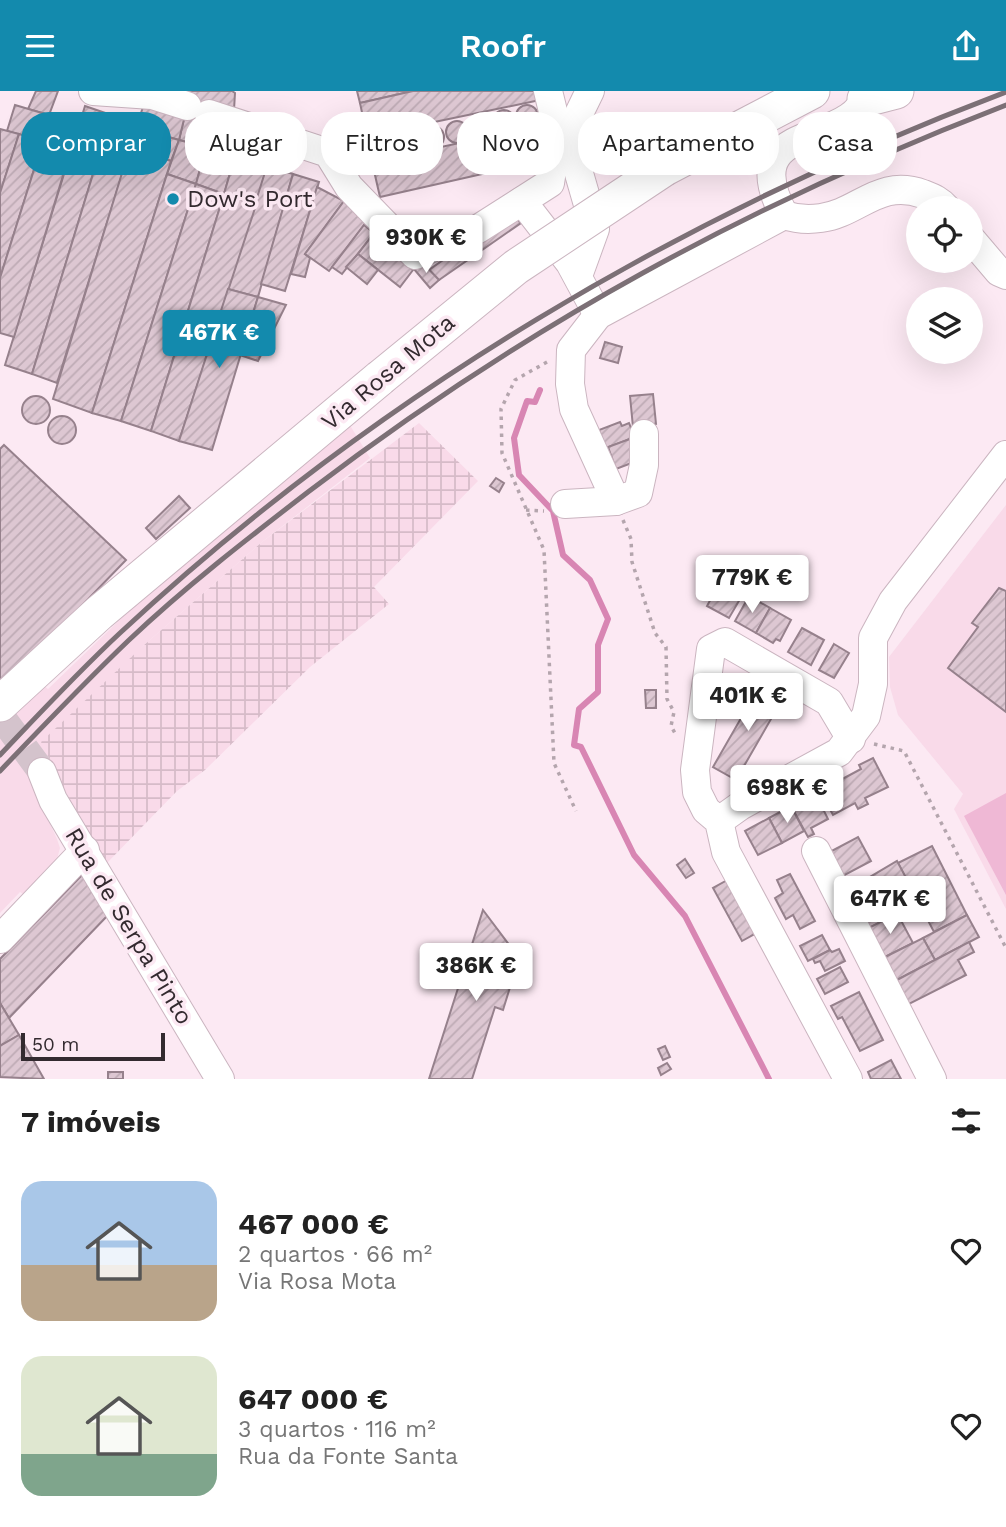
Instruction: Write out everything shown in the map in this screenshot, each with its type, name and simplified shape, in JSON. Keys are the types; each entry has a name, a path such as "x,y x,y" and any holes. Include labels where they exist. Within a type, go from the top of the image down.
{"main road":[{"name":"Via Rosa Mota","path":"0,704 99,613 516,267 665,168 812,91"}],"street":[{"path":"93,91 152,95 328,153 349,187 415,255 478,229 550,183 558,132 548,91"},
{"path":"578,276 595,229 578,170 572,128 590,91"},
{"path":"784,215 770,185 772,166 784,146 843,120 876,94"},
{"path":"616,502 574,409 570,384 571,350 598,316 784,215 798,219 824,218 882,191 911,190 928,196"},
{"path":"522,201 578,276 598,316"},
{"path":"983,253 999,272 1006,275"},
{"path":"554,508 616,502 638,493 644,465 644,433"},
{"path":"719,821 740,806 839,752 851,739 866,716 873,684 873,638 893,601 1006,454"},
{"path":"848,1079 726,852 719,821 706,810 697,792 695,770 711,649 725,642 829,702 851,739"},
{"name":"Rua de Serpa Pinto","path":"42,772 52,800 85,850 219,1079"},
{"path":"0,939 85,850"},
{"path":"816,851 932,1079"}],"path":[{"path":"571,350 514,380 501,408 502,453 544,550 554,762 576,811"},
{"path":"616,502 631,539 632,562 655,633 666,647 667,699 674,712 671,726 695,770"},
{"path":"526,510 554,508"},
{"path":"851,739 904,751 1006,948"}],"shaded area":[{"path":"348,422 370,458 262,542 143,646 50,765 31,783 60,848 57,859 26,896 20,892 0,913 0,725 41,683 48,689 131,609"},
{"path":"419,423 478,481 374,587 389,604 310,667 205,770 177,791 106,864 86,833 41,742 143,646 262,542"},
{"path":"1006,505 1006,909 954,809 963,794 898,715 890,687 889,657"},
{"path":"1006,793 1006,895 964,816"}],"building":[{"path":"36,91 58,91 50,112 28,109"},
{"path":"175,91 235,93 234,110 211,106 209,112 186,112 187,106"},
{"path":"357,91 413,91 360,103"},
{"path":"413,91 537,91 540,100 482,112 457,112 457,117 443,120 443,112 362,112 360,103"},
{"path":"146,98 186,111 179,140 171,138 171,112 141,112"},
{"path":"15,105 39,112 21,112 21,135 7,131"},
{"path":"523,105 535,108 538,112 516,112"},
{"path":"85,106 102,112 83,112"},
{"path":"185,114 185,142 179,140"},
{"path":"453,121 457,121 457,143 453,143 446,136 446,128"},
{"path":"0,129 19,134 0,193"},
{"path":"21,135 21,175 32,175 0,278 0,193"},
{"path":"171,138 179,140 171,161"},
{"path":"179,140 185,142 185,175 198,175 196,184 170,175"},
{"path":"457,144 457,175 478,175 380,197 375,175 443,175 443,147"},
{"path":"32,175 63,175 14,337 0,333 0,278"},
{"path":"64,175 93,175 32,374 5,365"},
{"path":"93,175 122,175 57,383 32,374"},
{"path":"121,175 167,175 92,413 53,399"},
{"path":"167,175 196,184 121,421 92,413"},
{"path":"198,175 230,175 224,194 196,184"},
{"path":"230,175 264,175 256,205 224,194"},
{"path":"264,175 293,175 258,297 228,289"},
{"path":"293,175 319,182 285,291 261,284"},
{"path":"196,184 224,194 151,431 121,421"},
{"path":"317,187 344,201 305,254 310,258 305,277 291,274"},
{"path":"224,194 256,205 179,441 151,431"},
{"path":"344,201 368,220 329,271 305,254"},
{"path":"511,212 521,223 439,280 429,270"},
{"path":"364,225 374,233 342,274 332,267"},
{"path":"371,237 413,270 400,287 358,254"},
{"path":"358,254 378,270 367,284 346,267"},
{"path":"422,262 439,280 430,288 414,269"},
{"path":"228,289 258,297 212,450 179,441"},
{"path":"258,297 286,305 258,361 240,355"},
{"path":"605,342 622,347 618,363 600,358"},
{"path":"653,394 656,424 633,427 630,396"},
{"path":"36,396 46,400 50,410 46,420 36,424 26,420 22,410 26,400"},
{"path":"62,416 72,420 76,430 72,440 62,444 52,440 48,430 52,420"},
{"path":"620,422 622,426 629,423 635,437 606,448 599,430"},
{"path":"638,436 642,459 616,469 608,447"},
{"path":"4,445 126,560 0,690 0,449"},
{"path":"496,478 504,483 499,492 490,486"},
{"path":"179,496 190,508 156,539 146,528"},
{"path":"720,582 743,594 729,618 707,606"},
{"path":"999,588 1006,591 1006,712 948,668 978,627 972,623"},
{"path":"749,596 770,608 756,633 735,621"},
{"path":"770,608 791,620 780,641 776,639 773,643 756,633"},
{"path":"802,628 824,640 811,665 788,652"},
{"path":"834,644 849,653 834,678 819,670"},
{"path":"760,685 783,698 736,780 713,767"},
{"path":"645,690 656,690 656,708 646,708"},
{"path":"873,758 888,787 865,798 868,804 858,809 855,803 833,815 820,791 861,769 859,765"},
{"path":"811,796 816,805 820,803 828,819 811,828 814,834 808,837 791,806"},
{"path":"791,806 804,831 782,843 769,818"},
{"path":"769,818 782,843 758,855 745,831"},
{"path":"858,837 871,861 839,878 826,854"},
{"path":"932,846 967,915 934,932 898,863"},
{"path":"685,859 694,873 686,878 677,865"},
{"path":"897,861 920,904 867,929 848,890"},
{"path":"84,873 109,914 9,1018 0,1003 0,959"},
{"path":"790,874 815,921 800,929 793,915 786,919 775,898 783,893 777,880"},
{"path":"731,878 760,931 742,941 713,888"},
{"path":"483,910 519,958 503,1010 495,1007 472,1079 429,1079"},
{"path":"897,913 913,943 883,958 867,929"},
{"path":"967,915 979,937 935,960 923,938"},
{"path":"822,935 830,950 808,961 800,946"},
{"path":"923,938 935,960 895,981 883,958"},
{"path":"969,942 974,952 958,960 966,975 907,1005 895,981"},
{"path":"839,949 845,961 825,971 820,961 815,963 813,959 830,950 832,952"},
{"path":"840,967 848,982 825,994 817,979"},
{"path":"859,992 883,1040 860,1051 842,1017 838,1019 831,1006"},
{"path":"0,1003 19,1035 0,1046"},
{"path":"19,1035 44,1079 0,1077 0,1046"},
{"path":"665,1046 670,1057 663,1060 658,1049"},
{"path":"891,1060 901,1079 871,1079 868,1072"},
{"path":"667,1063 671,1069 661,1075 658,1068"},
{"path":"108,1072 123,1072 123,1079 108,1079"}],"waterway":[{"path":"540,390 535,402 527,401 514,438 519,475 553,511 563,555 590,580 608,619 598,645 598,692 579,709 574,745 581,747 634,855 685,916 769,1079"}],"tunnel":[{"path":"0,715 42,772"}],"railway":[{"path":"0,755 104,648 218,546 321,465 427,390 537,319 650,254 766,195 885,141 1006,92"},
{"path":"0,771 113,656 194,582 390,431 473,375 557,322 730,227 911,143 1006,105"}],"place":[{"name":"Dow's Port","path":"173,199"}]}
